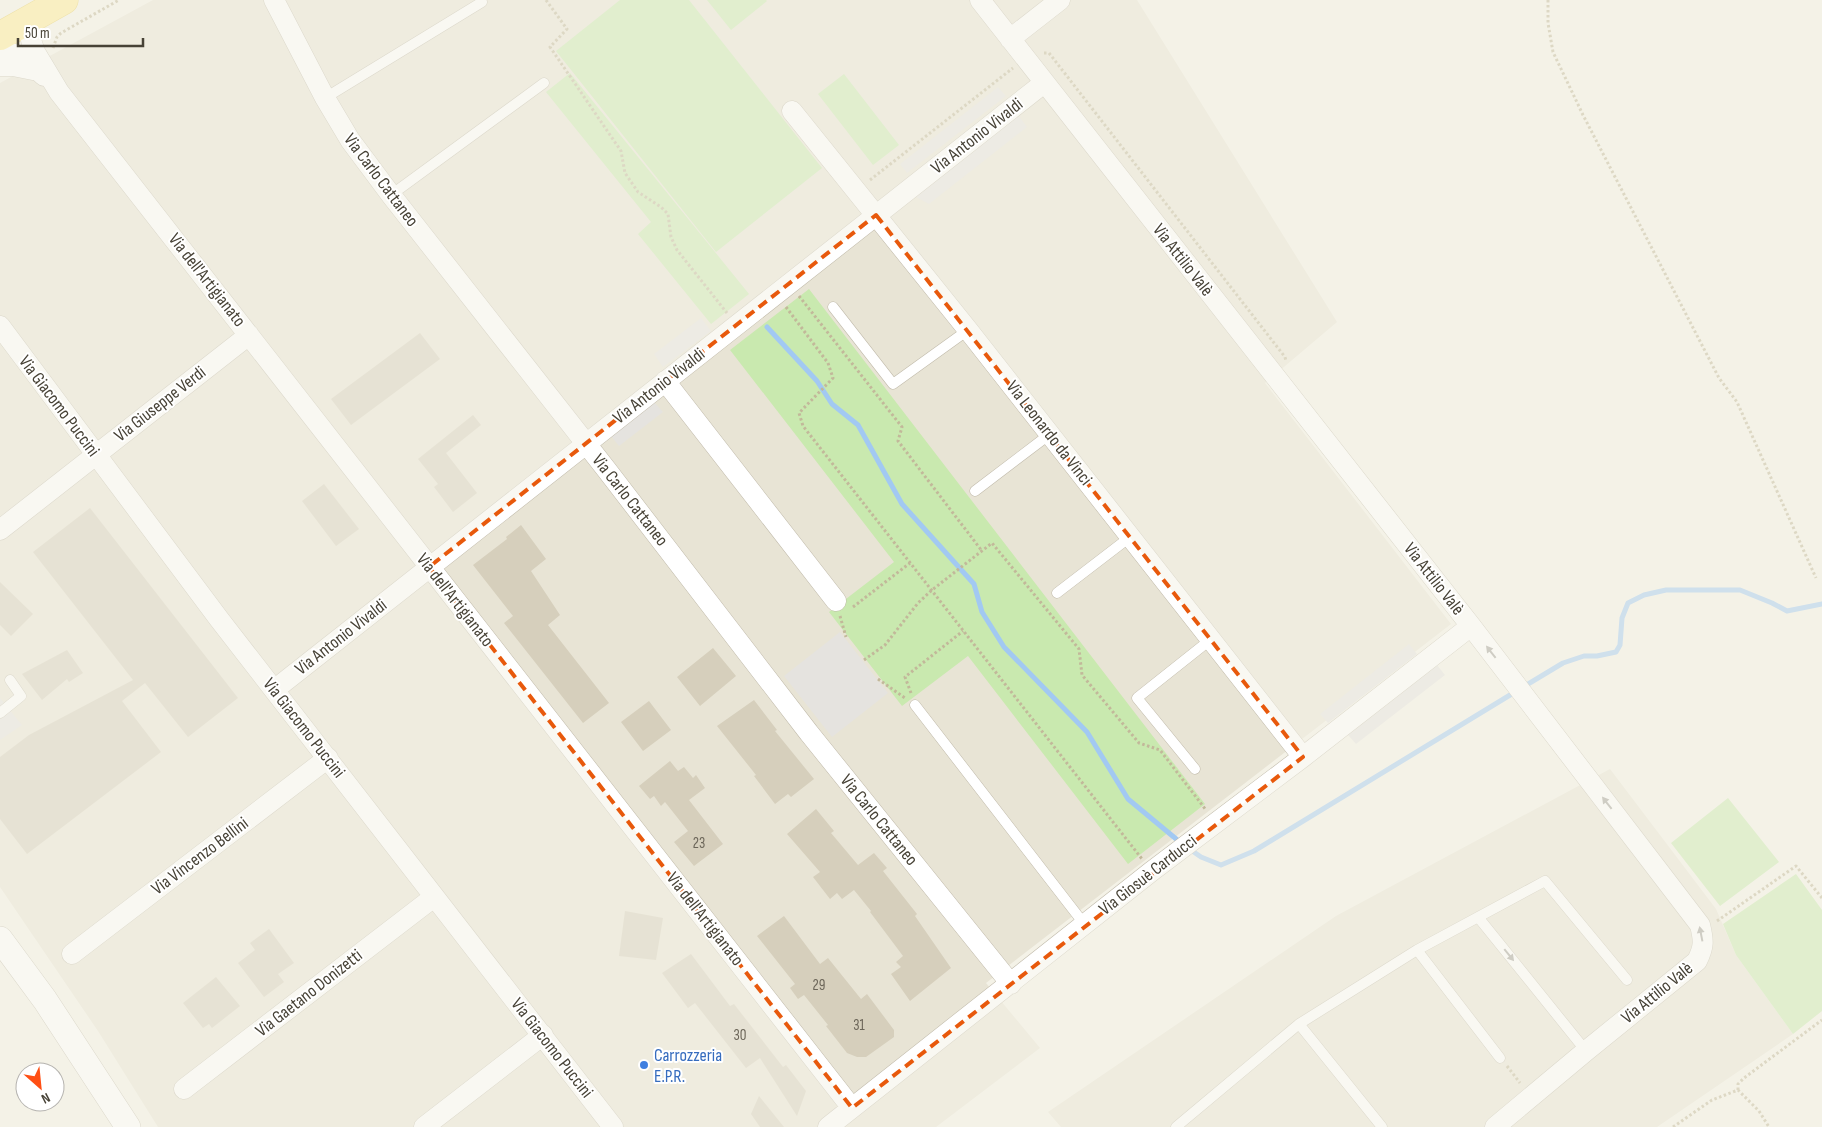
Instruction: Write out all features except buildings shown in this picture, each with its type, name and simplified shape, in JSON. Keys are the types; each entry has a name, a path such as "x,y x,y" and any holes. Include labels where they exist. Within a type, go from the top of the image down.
{"main road":[{"path":"0,36 64,0"}],"street":[{"name":"Via Carlo Cattaneo","path":"274,0 325,98 350,140 391,195 586,443 809,733 1010,984"},
{"name":"Via Attilio Valè","path":"980,0 1471,626 1700,925 1703,936 1703,950 1697,961 1586,1050 1495,1127"},
{"path":"1010,39 1060,0"},
{"name":"Via dell'Artigianato","path":"32,18 31,40 43,72 852,1108"},
{"name":"Via dell'Artigianato","path":"0,49 13,53 43,72"},
{"path":"0,66 12,66 43,72"},
{"name":"Via Antonio Vivaldi","path":"274,690 1044,83"},
{"name":"Via Leonardo da Vinci","path":"792,111 968,330 1303,757"},
{"name":"Via Giacomo Puccini","path":"0,326 274,690 613,1127"},
{"name":"Via Giuseppe Verdi","path":"0,530 249,335"},
{"path":"665,381 836,601"},
{"name":"Via Giosuè Carducci","path":"828,1127 1171,856 1303,757 1471,626"},
{"name":"Via Vincenzo Bellini","path":"72,954 328,758"},
{"name":"Via Gaetano Donizetti","path":"184,1089 434,897"},
{"path":"0,938 45,1000 128,1127"},
{"path":"424,1127 543,1035"}],"lane":[{"path":"325,98 482,2"},
{"path":"391,195 544,84"},
{"path":"833,307 893,384 968,330"},
{"path":"975,491 1050,434"},
{"path":"1057,593 1130,537"},
{"path":"1195,770 1137,698 1210,640"},
{"path":"0,713 21,696 10,680"},
{"path":"915,705 1085,924"},
{"path":"1180,1126 1300,1024 1417,950 1545,881 1627,980"},
{"path":"1478,918 1586,1050"},
{"path":"1417,950 1500,1058"},
{"path":"1300,1024 1382,1127"}],"path":[{"path":"43,72 57,37 61,33 119,0"},
{"path":"546,0 567,29 550,48 621,151 625,173 638,192 661,207 668,214 671,236 677,250 736,325"},
{"path":"1548,0 1548,23 1553,52 1719,378 1737,402 1816,578"},
{"path":"857,190 1014,67"},
{"path":"782,288 828,363 833,378 799,413 803,426 1152,871"},
{"path":"782,288 902,427 898,441 982,551"},
{"path":"864,660 884,645 918,603 932,590 992,543 1079,649 1082,676 1139,743 1160,750 1216,822"},
{"path":"836,601 853,607 910,563"},
{"path":"915,705 905,677 964,631"},
{"path":"878,679 915,705"},
{"path":"1715,922 1796,866 1822,898"},
{"path":"1713,916 1718,929"},
{"path":"1769,1127 1759,1111 1738,1090 1738,1084 1822,1020"},
{"path":"1500,1058 1532,1096"},
{"path":"1673,1127 1712,1100 1738,1090"}],"highlighted area":[{"path":"876,215 1303,757 852,1108 429,567"}],"shaded area":[{"path":"153,0 1137,0 1337,322 1265,383 1451,624 986,983 1040,1048 936,1127 158,1127 98,1031 0,887 0,83"},
{"path":"998,87 1006,96 907,173 900,164"},
{"path":"1018,115 1027,127 929,204 914,196"},
{"path":"701,318 711,331 663,367 654,354"},
{"path":"654,402 663,412 619,446 611,436"},
{"path":"840,632 888,693 832,737 784,676"},
{"path":"1409,644 1417,654 1328,723 1320,714"},
{"path":"1437,665 1445,675 1356,744 1348,735"},
{"path":"0,698 22,725 0,740"},
{"path":"1610,769 1716,909 1736,955 1793,1034 1657,1127 1061,1127 1048,1112 1336,916"}],"green space":[{"path":"620,0 689,0 822,168 716,252 556,51"},
{"path":"707,0 766,0 767,1 731,30"},
{"path":"570,73 749,294 711,324 638,234 651,222 546,92"},
{"path":"844,74 899,145 873,165 818,94"},
{"path":"809,289 1205,804 1128,864 968,656 902,706 829,612 894,562 730,350"},
{"path":"1728,798 1779,862 1720,906 1671,843"},
{"path":"1796,874 1822,910 1822,1011 1793,1034 1736,955 1723,924"}],"waterway":[{"path":"767,327 817,381 832,404 858,425 902,504 974,584 982,612 1004,647 1087,732 1128,799 1181,843"},
{"path":"1523,687 1563,663 1584,656 1597,656 1616,652 1620,645 1622,618 1628,603 1644,595 1666,590 1740,590 1787,611 1822,604"},
{"path":"1188,848 1201,857 1221,865 1254,851 1515,692"}],"place":[{"name":"Carrozzeria E.P.R.","path":"644,1065"}]}
